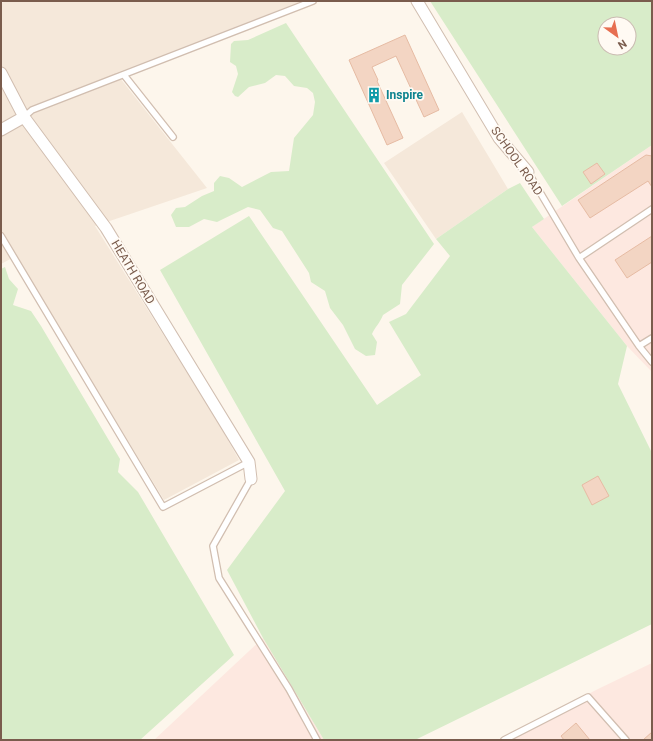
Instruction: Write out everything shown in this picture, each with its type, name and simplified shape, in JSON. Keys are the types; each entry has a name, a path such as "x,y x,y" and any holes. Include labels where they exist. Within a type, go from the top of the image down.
{"street":[{"name":"SCHOOL ROAD","path":"417,1 499,138 528,172"},
{"name":"HEATH ROAD","path":"1,73 24,117 106,228 249,462 251,479"},
{"path":"1,130 24,117"}],"lane":[{"path":"24,117 32,110 313,1"},
{"path":"124,75 173,138"},
{"name":"SCHOOL ROAD","path":"528,172 579,258 639,346 652,362"},
{"path":"579,258 652,209"},
{"path":"1,236 163,507 249,462"},
{"path":"639,346 652,338"},
{"path":"251,479 213,546 218,578 289,689 317,740"},
{"path":"504,740 512,738 588,697 626,740"}],"shaded area":[{"path":"7,1 302,1 116,73 207,188 95,226 215,417 239,460 164,500 16,256 1,264 1,3"},
{"path":"462,112 508,189 436,239 384,163"},
{"path":"652,145 652,372 627,346 532,227"},
{"path":"263,638 324,740 154,740"},
{"path":"652,663 652,740 499,740 598,689"}],"green space":[{"path":"430,1 652,1 652,145 562,206"},
{"path":"286,23 434,244 402,285 400,304 383,315 373,332 372,334 377,342 375,355 366,356 355,349 343,325 330,308 325,291 311,282 309,273 282,231 273,228 260,210 248,207 217,222 204,219 189,227 176,227 171,215 176,208 185,207 202,196 214,191 214,183 220,176 229,178 242,187 271,172 289,171 294,138 313,115 315,102 313,93 307,88 294,86 285,76 276,75 265,83 249,87 238,97 235,96 232,92 238,74 236,66 230,62 231,44 234,41 248,40"},
{"path":"520,183 544,219 532,227 627,346 618,384 652,453 652,624 415,740 324,740 263,638 227,570 285,491 160,270 249,216 377,405 421,375 389,322 406,314 450,256 436,239 508,189"},
{"path":"5,267 9,279 18,289 13,305 31,311 41,326 120,459 118,472 138,492 234,655 140,740 1,740 1,269"}],"building":[{"name":"Inspire","path":"405,35 439,110 424,117 396,56 372,67 403,138 387,145 349,60"},
{"path":"646,155 652,156 652,187 648,181 590,218 578,200"},
{"path":"597,163 605,174 591,184 583,172"},
{"path":"652,236 652,262 627,278 615,260"},
{"path":"598,476 609,496 592,505 582,485"},
{"path":"576,723 590,740 564,740 561,736"},
{"path":"652,732 652,740 643,740"}],"place":[{"name":"Inspire","path":"374,95"}]}
